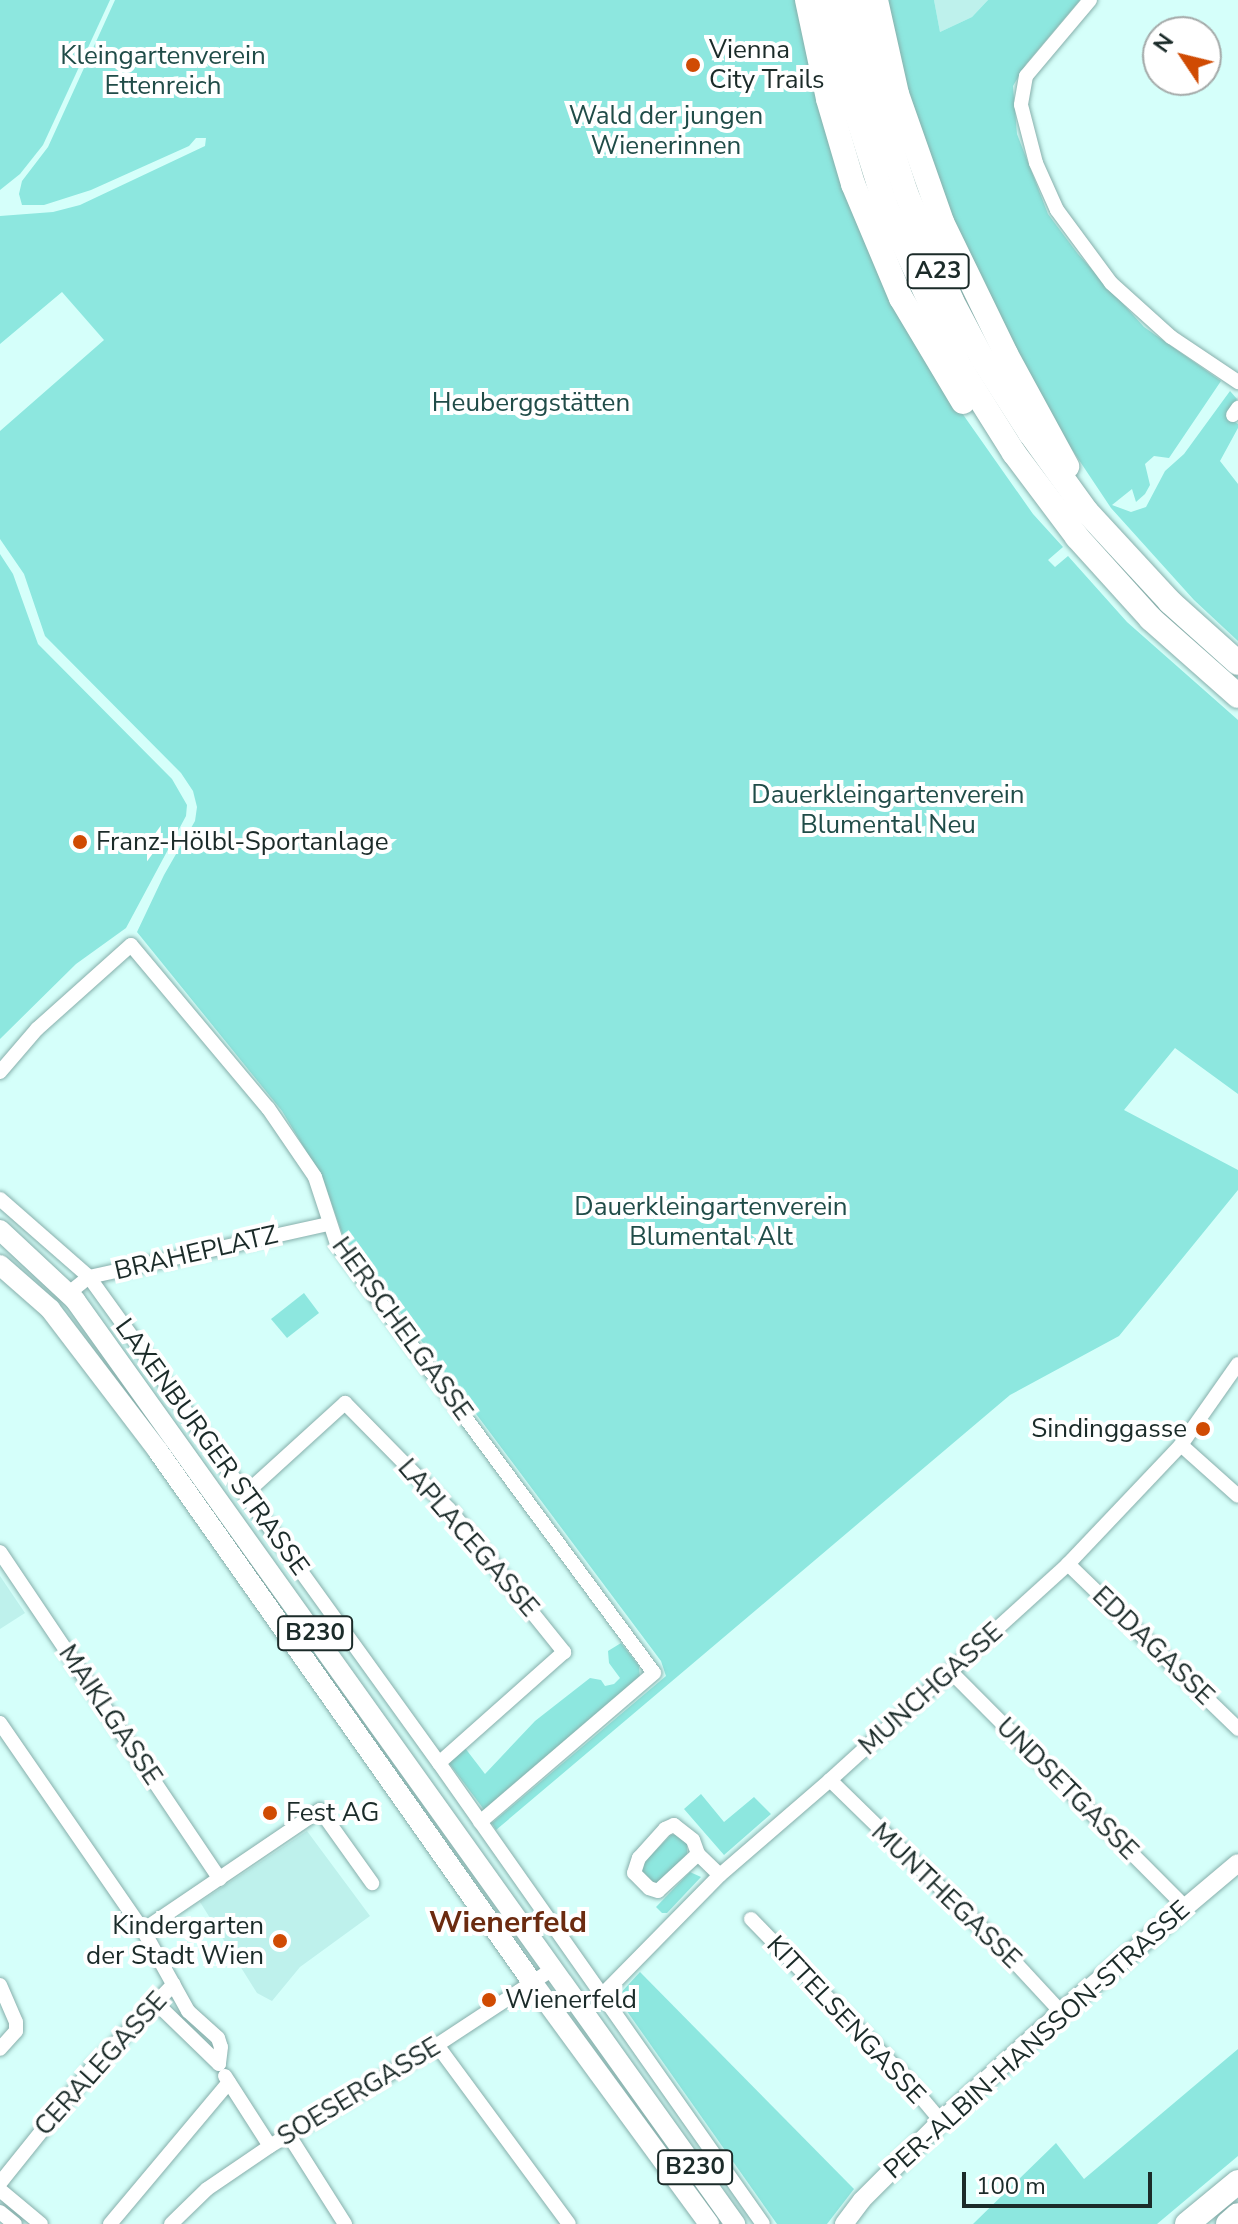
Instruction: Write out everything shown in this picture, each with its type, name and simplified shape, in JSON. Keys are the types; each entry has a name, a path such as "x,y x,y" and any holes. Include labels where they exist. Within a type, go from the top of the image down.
{"highway":[{"path":"807,0 825,85 853,184 901,298 977,423 1045,497"},
{"name":"A23","path":"830,0 867,151 902,248 960,367 1045,497 1151,619 1238,696"},
{"name":"A23","path":"853,0 888,143 923,238 952,301 1006,398 1087,512 1170,602 1238,663"},
{"path":"876,0 897,94 942,222 1006,354 1059,449 1087,512"},
{"path":"1187,2224 1238,2182"},
{"path":"1228,2224 1238,2215"}],"main road":[{"name":"LAXENBURGER STRASSE","path":"0,1230 69,1293 735,2224"},
{"name":"LAXENBURGER STRASSE","path":"0,1265 50,1309 158,1451 532,1982 709,2224"}],"street":[{"path":"1090,0 1026,76 1021,105 1036,163 1057,210 1111,283 1171,337 1238,382"},
{"name":"HERSCHELGASSE","path":"0,1072 37,1029 131,945 268,1108 315,1177 337,1244 654,1673 480,1822"},
{"name":"LAXENBURGER STRASSE","path":"0,1199 89,1277 439,1763 763,2224"},
{"name":"BRAHEPLATZ","path":"69,1293 89,1277 328,1224"},
{"name":"MUNCHGASSE","path":"603,1994 720,1875 830,1780 1068,1564 1181,1445 1238,1364"},
{"name":"LAPLACEGASSE","path":"246,1493 345,1403 449,1509 564,1652 439,1763"},
{"path":"1181,1445 1238,1496"},
{"name":"MAIKLGASSE","path":"0,1552 220,1879"},
{"name":"EDDAGASSE","path":"1068,1564 1238,1729"},
{"name":"UNDSETGASSE","path":"950,1671 1184,1906"},
{"path":"0,1723 143,1930 188,2011 218,2038 219,2064"},
{"name":"MUNTHEGASSE","path":"830,1780 997,1943 1061,2012"},
{"path":"143,1930 320,1810 372,1883"},
{"path":"698,1854 658,1891 649,1888 634,1873 637,1860 670,1826 681,1828 693,1840 698,1854 720,1875"},
{"name":"PER-ALBIN-HANSSON-STRASSE","path":"844,2224 862,2200 941,2121 1061,2012 1238,1863"},
{"name":"KITTELSENGASSE","path":"751,1919 900,2072 941,2121"},
{"name":"SOESERGASSE","path":"171,2224 207,2189 270,2146 290,2137 437,2045 554,1968"},
{"name":"CERALEGASSE","path":"0,2183 92,2068 174,1984"},
{"path":"0,1985 16,2022 16,2031 0,2049"},
{"path":"155,2002 219,2064 270,2146"},
{"path":"437,2045 569,2224"},
{"path":"110,2224 229,2082"},
{"path":"290,2137 345,2224"},
{"path":"0,2190 41,2224"},
{"path":"0,2212 15,2224"}],"shaded area":[{"path":"934,0 988,0 972,17 940,32"},
{"path":"0,1576 25,1613 0,1629"},
{"name":"Kindergarten der Stadt Wien","path":"307,1831 370,1916 300,1967 272,2001 257,1993 200,1902"}],"green space":[{"name":"Kleingartenverein Ettenreich","path":"0,0 110,0 43,145 20,174 0,190"},
{"path":"115,0 800,0 924,359 1033,514 1063,547 1048,560 1055,567 1068,556 1127,622 1238,720 1238,1094 1175,1048 1124,1110 1238,1170 1238,1190 1119,1336 1010,1395 496,1830 492,1823 666,1676 661,1661 343,1236 323,1179 282,1111 137,932 164,875 195,821 197,807 193,791 181,773 45,636 24,574 0,539 0,431 104,340 62,292 0,344 0,216 53,212 80,205 205,146 206,138 196,138 189,146 91,190 44,205 22,205 19,194 22,181 48,147"},
{"path":"883,0 934,0 940,32 972,17 988,0 1080,0 1026,64 1013,86 1017,134 1048,214 1078,254 1144,327 1221,381 1169,458 1154,456 1145,464 1150,485 1145,494 1136,502 1132,489 1112,505 1131,512 1146,507 1165,471 1184,454 1230,391 1237,399 1226,416 1238,424 1238,428 1220,461 1238,484 1238,641 1194,600 1111,508 1061,433 1001,329 924,155"},
{"name":"Franz-Hölbl-Sportanlage","path":"0,554 13,574 38,644 172,779 187,805 186,816 126,928 76,964 0,1039"},
{"path":"304,1293 319,1313 287,1338 271,1319"},
{"path":"621,1643 639,1666 640,1678 485,1811 449,1763 465,1748 485,1774 535,1721 590,1678 601,1680 605,1686 614,1684 620,1678 609,1663 608,1651"},
{"path":"701,1794 724,1822 754,1797 771,1814 724,1855 684,1809"},
{"path":"671,1835 677,1835 687,1844 687,1854 662,1881 654,1884 641,1873 643,1863"},
{"path":"690,1872 701,1877 667,1913 662,1913 656,1907"},
{"path":"640,1972 854,2189 827,2224 777,2224 617,1997"},
{"path":"1238,2049 1238,2156 1157,2224 973,2224 1056,2143 1084,2179"}],"place":[{"name":"Vienna City Trails","path":"693,65"},
{"name":"Franz-Hölbl-Sportanlage","path":"80,842"},
{"name":"Sindinggasse","path":"1203,1429"},
{"name":"Fest AG","path":"270,1813"},
{"name":"Kindergarten der Stadt Wien","path":"280,1941"},
{"name":"Wienerfeld","path":"489,2000"}],"district":[{"name":"Wienerfeld","path":"508,1923"}],"park label":[{"name":"Wald der jungen Wienerinnen","path":"666,131"},
{"name":"Heuberggstätten","path":"531,403"},
{"name":"Dauerkleingartenverein Blumental Neu","path":"888,810"},
{"name":"Dauerkleingartenverein Blumental Alt","path":"711,1222"}]}
